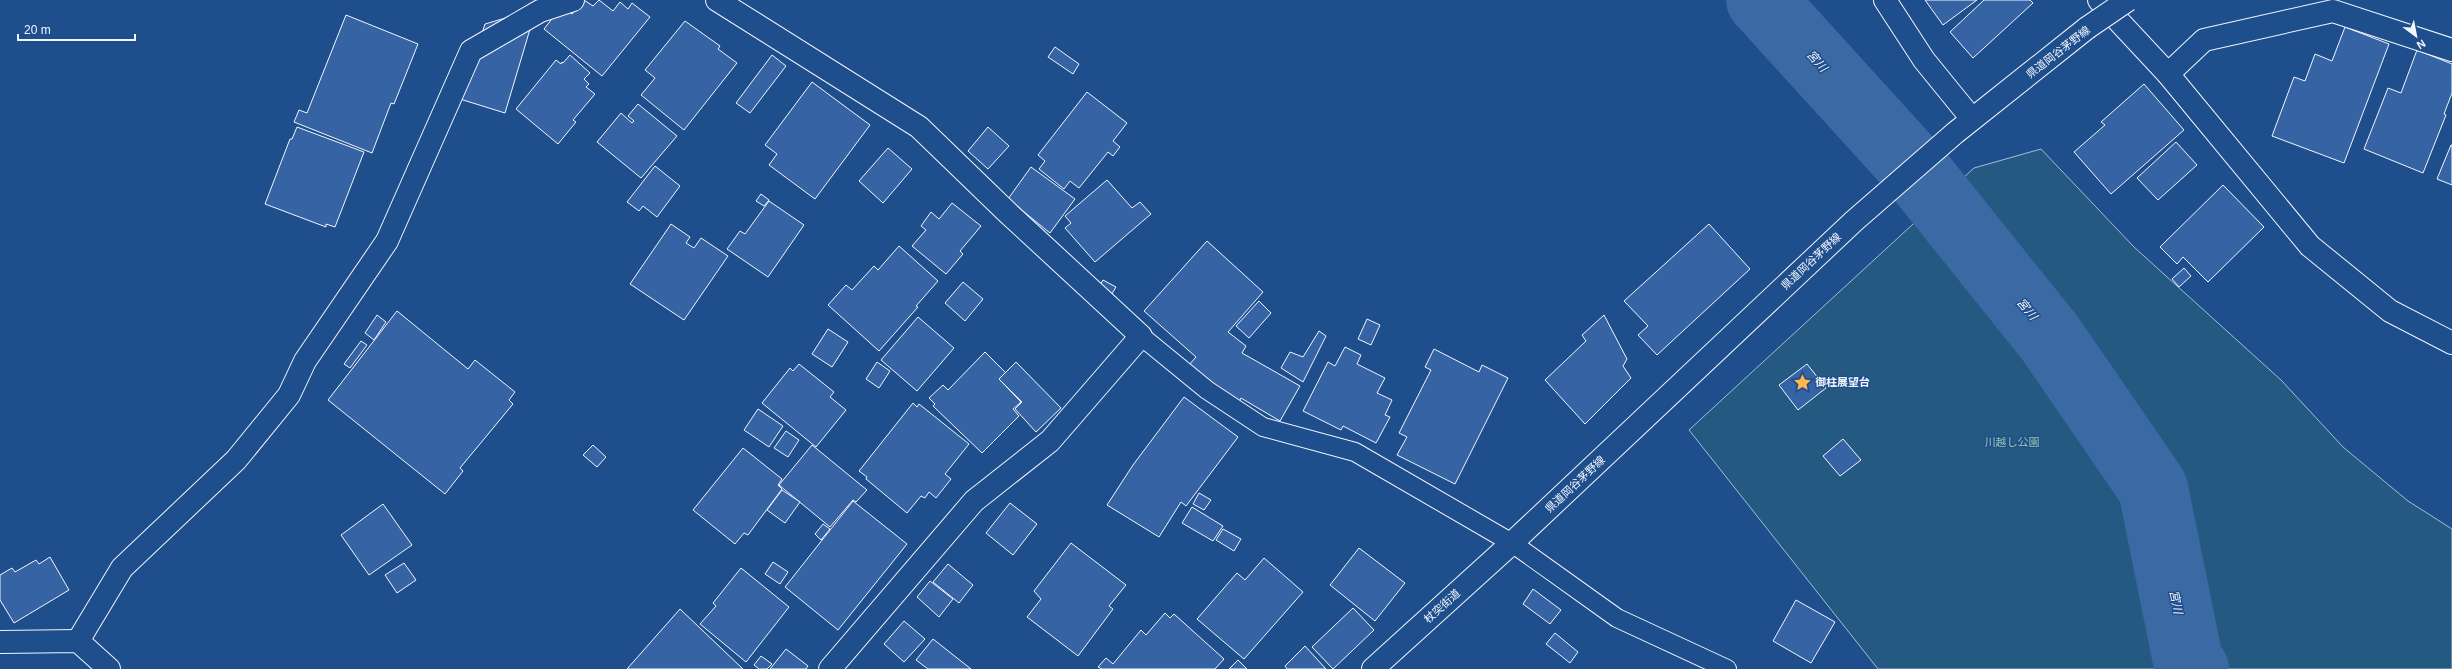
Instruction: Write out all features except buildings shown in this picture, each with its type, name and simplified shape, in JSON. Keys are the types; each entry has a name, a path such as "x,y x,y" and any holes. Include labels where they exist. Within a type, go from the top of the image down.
{"street":[{"path":"78,641 122,568 236,460 289,395 305,361 387,241 470,51 540,11 572,0"},
{"path":"717,0 919,127 1008,213 1140,336 1050,441 974,501 830,669"},
{"path":"1885,0 1924,60 1972,119"},
{"path":"2099,0 2168,74 2310,246 2390,311 2452,344"},
{"name":"県道岡谷茅野線","path":"1512,543 1854,221 1972,119 2087,28 2128,0"},
{"path":"2168,74 2204,40 2333,10 2452,50"},
{"name":"杖突街道","path":"1373,669 1512,543"},
{"path":"0,642 78,641 109,669"}],"lane":[{"path":"1140,336 1207,390 1263,427 1355,452 1512,543 1617,618 1726,669"}],"green space":[{"name":"川越し公園","path":"2041,149 2134,247 2281,380 2343,447 2408,501 2452,529 2452,669 1878,669 1689,430 1974,168"}],"waterway":[{"name":"宮川","path":"1761,0 1912,166 2050,338 2153,488 2189,666 2194,669"}],"place":[{"name":"御柱展望台","path":"1802,382"}]}
